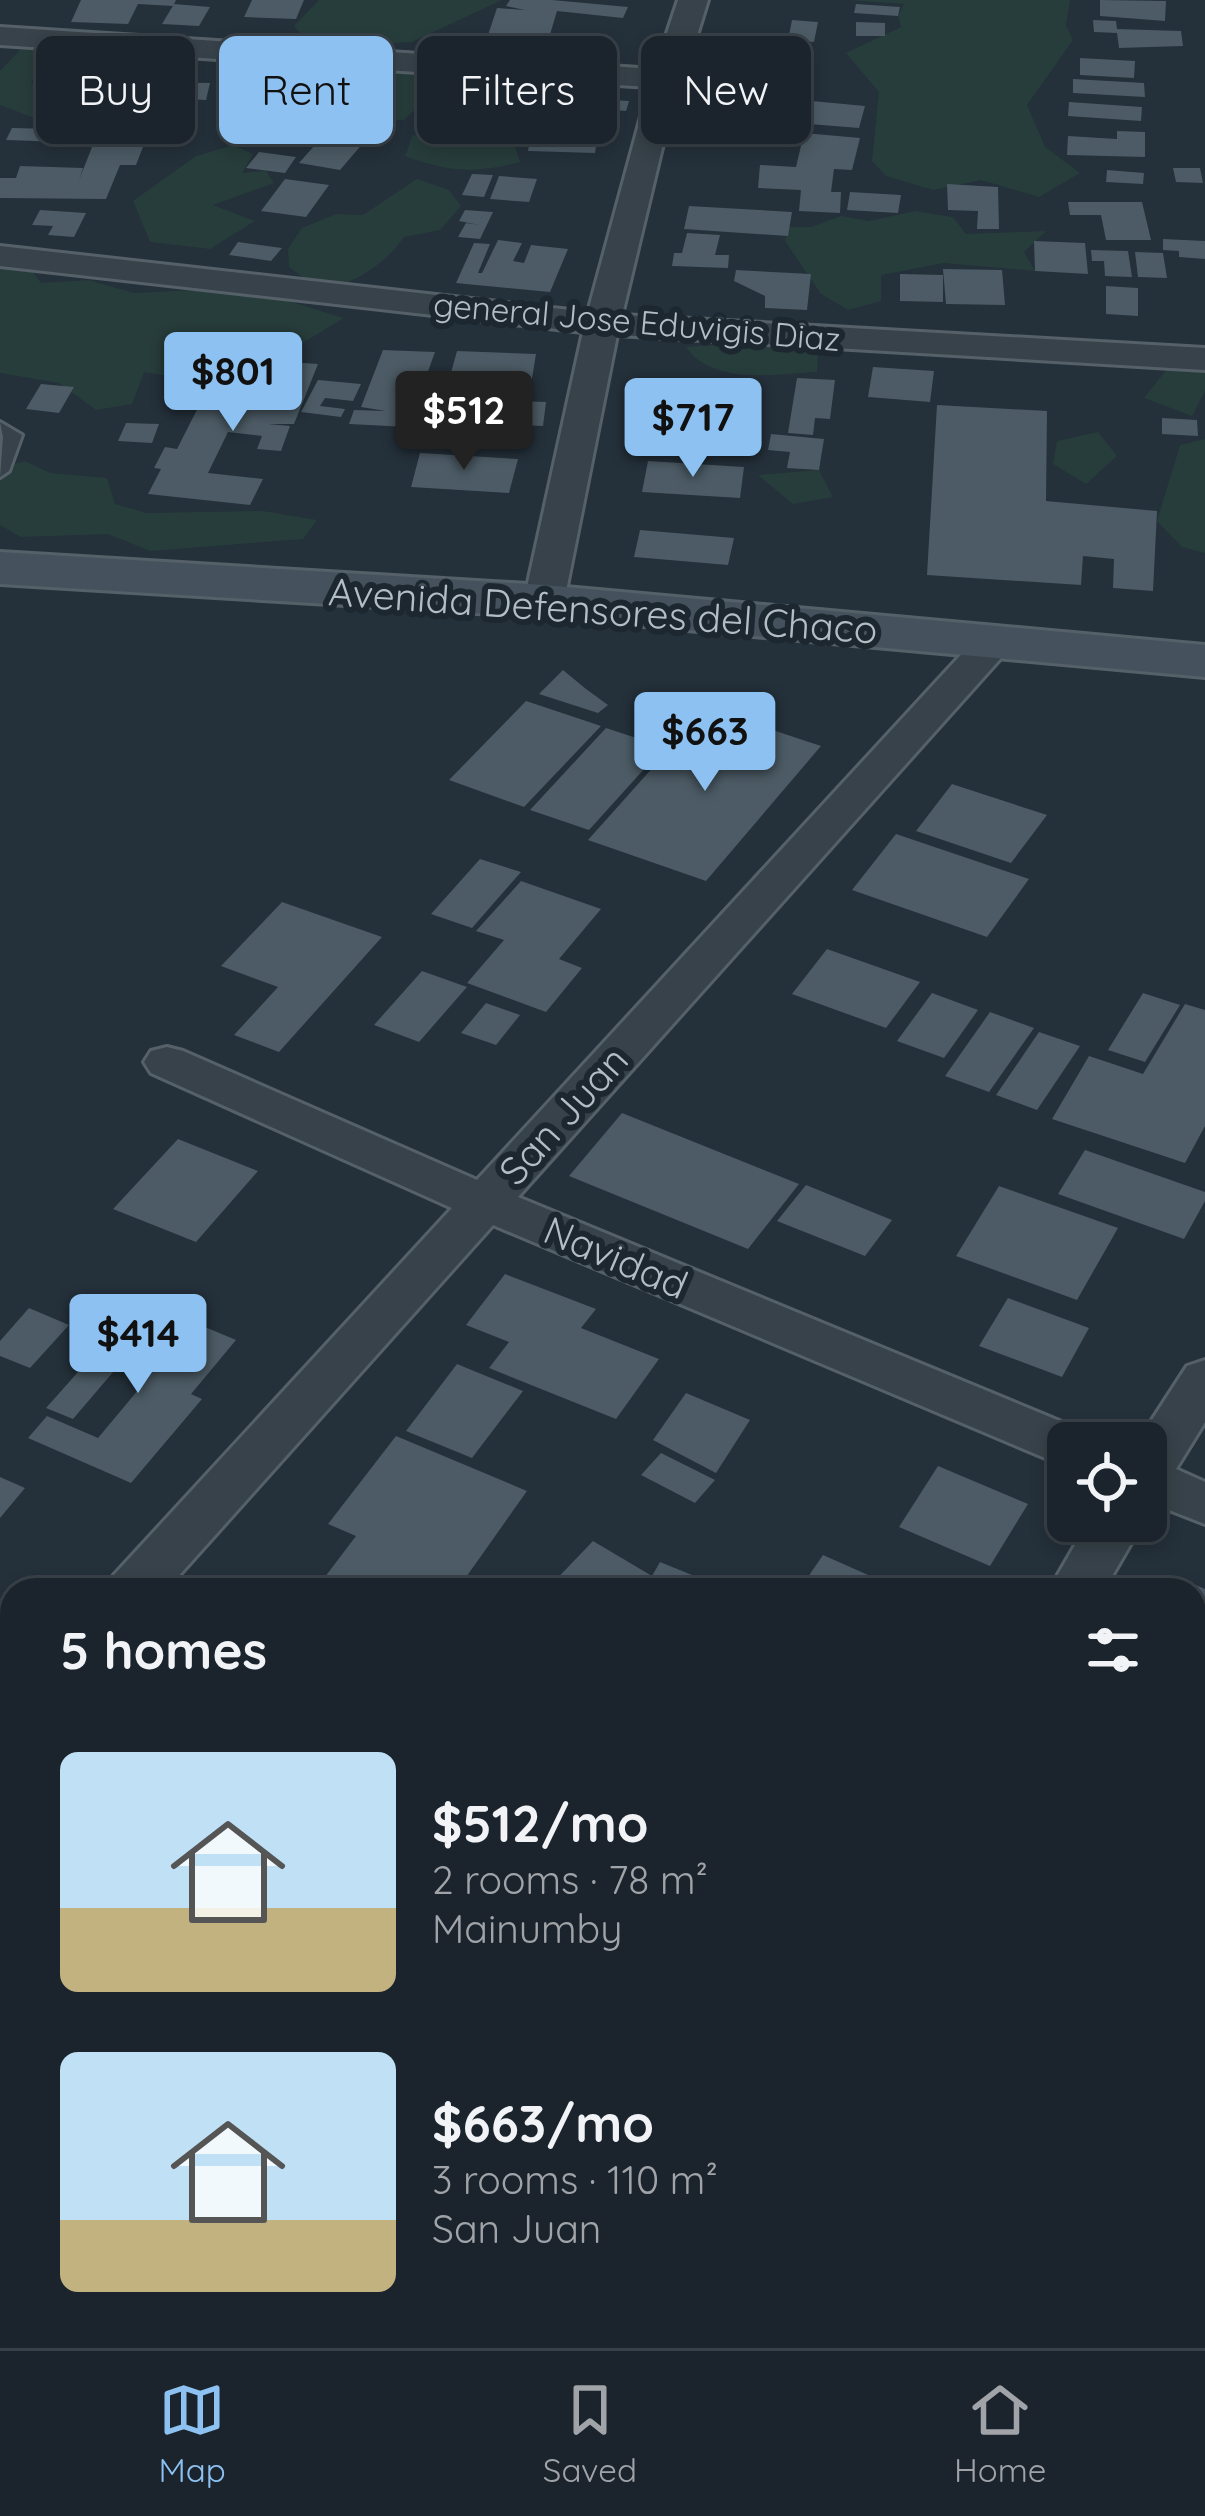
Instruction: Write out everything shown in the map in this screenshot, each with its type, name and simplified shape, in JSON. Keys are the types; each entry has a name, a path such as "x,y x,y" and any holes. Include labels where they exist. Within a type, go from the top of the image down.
{"main road":[{"name":"Avenida Defensores del Chaco","path":"0,568 544,601 1205,661"}],"street":[{"path":"21,0 1,39 641,78"},
{"path":"680,36 693,0"},
{"path":"544,601 602,324 648,144"},
{"name":"general Jose Eduvigis Diaz","path":"0,256 602,324 1205,359"},
{"name":"San Juan","path":"144,1578 994,641"},
{"name":"Navidad","path":"167,1062 483,1202 1047,1437"},
{"path":"1167,1441 1205,1379"},
{"path":"1167,1486 1205,1504"},
{"path":"1083,1578 1105,1542"}],"lane":[{"path":"0,427 13,436 0,471"}],"green space":[{"path":"319,0 502,0 412,42 393,43 393,36 303,36 294,26"},
{"path":"848,0 1070,0 1066,25 1073,40 1027,105 1045,147 1080,173 1039,197 981,180 933,190 886,176 872,161 879,92 846,53 901,27 898,16 904,4"},
{"path":"36,45 36,78 31,82 36,88 36,119 0,105 0,71 21,49"},
{"path":"393,64 405,72 417,72 417,107 404,120 393,120"},
{"path":"413,135 417,144 515,146 520,162 462,170 405,156"},
{"path":"233,145 253,154 242,173 266,171 274,183 213,205 255,221 210,249 150,242 133,201 196,156"},
{"path":"417,179 449,190 461,206 440,230 404,237 377,265 339,285 314,284 289,267 288,249 302,228 336,214 363,215"},
{"path":"915,211 953,217 966,234 1046,231 1024,252 1035,271 944,263 881,275 881,301 848,310 821,294 785,241 789,227 811,227 841,216 869,221"},
{"path":"0,265 31,269 41,283 88,280 134,293 215,289 288,301 344,318 231,386 144,372 132,404 96,410 59,383 0,373"},
{"path":"791,339 818,356 817,372 729,373 697,359 686,347"},
{"path":"1171,364 1205,365 1205,391 1192,416 1144,398"},
{"path":"1098,432 1117,456 1086,484 1053,464 1057,441"},
{"path":"1205,439 1205,553 1182,547 1157,521 1180,445"},
{"path":"25,461 50,473 107,478 115,504 147,513 263,511 317,520 303,539 150,551 108,534 21,537 0,525 0,468"},
{"path":"819,470 833,497 793,504 758,475"}],"building":[{"path":"81,0 176,0 173,6 138,4 128,24 71,22"},
{"path":"252,0 304,0 296,19 244,17"},
{"path":"510,0 552,0 628,7 623,18 557,11 550,36 488,35 497,8 525,10 506,6"},
{"path":"1100,0 1166,1 1165,21 1100,16"},
{"path":"174,4 210,7 199,26 162,24"},
{"path":"856,4 900,7 898,16 854,13"},
{"path":"792,20 818,22 814,42 811,36 789,36"},
{"path":"1093,20 1116,21 1117,29 1181,31 1183,46 1119,48 1117,33 1094,32"},
{"path":"856,22 885,23 885,36 856,36"},
{"path":"1080,58 1135,61 1134,78 1080,75"},
{"path":"1073,79 1144,83 1145,97 1073,93"},
{"path":"195,83 210,83 206,100 195,100"},
{"path":"617,100 629,101 626,111 617,110"},
{"path":"811,101 865,106 859,128 811,124"},
{"path":"1069,102 1142,107 1141,121 1068,116"},
{"path":"12,128 36,129 36,141 6,140"},
{"path":"1117,131 1145,132 1145,157 1067,155 1068,136 1117,139"},
{"path":"811,134 860,138 852,170 834,169 831,192 841,192 840,213 799,211 801,190 758,188 760,165 796,167 801,144 811,144"},
{"path":"93,144 144,144 136,165 120,165 106,199 0,198 0,178 16,178 20,166 83,168 79,180"},
{"path":"316,144 362,144 340,170 299,163"},
{"path":"529,144 596,144 595,153 528,151"},
{"path":"259,152 296,157 285,173 246,168"},
{"path":"1173,168 1200,168 1203,183 1176,182"},
{"path":"1107,170 1144,173 1143,184 1106,182"},
{"path":"472,174 493,175 484,197 462,195"},
{"path":"499,176 537,179 529,202 490,199"},
{"path":"285,179 329,185 306,217 261,211"},
{"path":"947,184 998,187 999,229 977,229 978,211 948,210"},
{"path":"850,192 901,195 898,213 847,210"},
{"path":"1068,202 1142,202 1151,240 1106,240 1101,215 1070,215"},
{"path":"689,206 792,212 788,236 684,229"},
{"path":"40,210 86,213 74,237 48,235 53,226 32,225"},
{"path":"465,210 493,212 480,239 458,237 466,223 479,225 459,221"},
{"path":"687,233 720,235 715,255 729,255 728,268 672,266 674,253 682,253"},
{"path":"1163,239 1205,241 1205,259 1163,250"},
{"path":"498,240 522,243 513,261 524,263 531,245 568,249 550,292 456,283 474,243 490,244 478,273 482,273"},
{"path":"1034,241 1085,243 1088,274 1035,271"},
{"path":"238,242 282,248 271,261 229,255"},
{"path":"1091,250 1128,251 1132,277 1105,276 1104,261 1092,261"},
{"path":"1135,252 1163,253 1167,278 1138,277"},
{"path":"943,269 1002,270 1005,305 946,304"},
{"path":"736,270 811,274 807,310 765,308 765,296 734,281"},
{"path":"900,274 943,275 943,302 900,301"},
{"path":"1106,286 1138,288 1138,316 1106,314"},
{"path":"383,350 435,352 408,427 349,424 354,410 386,411 361,407"},
{"path":"457,351 536,354 529,397 473,395 476,378 471,396 445,394"},
{"path":"274,361 318,364 294,424 268,424 290,426 281,451 257,449 262,436 228,432 208,473 263,479 250,505 148,494 161,469 154,468 165,447 177,449 210,384 262,388"},
{"path":"873,367 934,371 930,402 868,397"},
{"path":"797,378 835,380 830,419 815,418 813,435 788,433"},
{"path":"318,380 361,384 353,401 325,398 320,406 345,409 341,417 301,412"},
{"path":"700,383 747,388 741,410 694,406"},
{"path":"41,384 74,387 59,413 26,409"},
{"path":"443,398 546,402 543,426 492,424 495,413 440,411"},
{"path":"937,405 1047,411 1046,501 1157,511 1153,591 1113,588 1114,559 1083,556 1081,585 927,575"},
{"path":"1162,418 1197,420 1198,436 1162,434"},
{"path":"419,419 469,422 463,445 411,441"},
{"path":"126,423 159,424 152,443 118,441"},
{"path":"660,423 728,428 723,454 654,448"},
{"path":"771,434 824,439 819,470 787,468 790,452 768,450"},
{"path":"420,453 518,459 509,493 411,487"},
{"path":"648,461 744,467 740,498 642,492"},
{"path":"640,530 734,538 728,565 634,557"},
{"path":"563,670 608,705 598,713 539,694"},
{"path":"526,701 601,726 524,807 449,780"},
{"path":"706,708 821,746 706,881 588,840"},
{"path":"606,728 664,747 589,830 530,810"},
{"path":"952,784 1047,815 1011,863 916,831"},
{"path":"896,834 1029,879 987,937 852,890"},
{"path":"480,859 521,872 472,928 431,914"},
{"path":"521,881 601,909 559,959 582,968 546,1012 467,983 504,940 476,931"},
{"path":"282,902 382,937 279,1052 234,1035 278,987 221,966"},
{"path":"827,949 920,982 886,1028 792,994"},
{"path":"422,971 467,987 419,1042 374,1025"},
{"path":"932,993 978,1010 944,1058 897,1041"},
{"path":"1143,993 1180,1005 1145,1062 1108,1050"},
{"path":"486,1003 520,1015 496,1045 461,1033"},
{"path":"1185,1004 1205,1010 1205,1126 1185,1163 1052,1119 1089,1056 1143,1074"},
{"path":"990,1012 1034,1028 989,1092 945,1076"},
{"path":"1039,1032 1080,1046 1037,1110 996,1095"},
{"path":"622,1113 799,1184 748,1249 569,1176"},
{"path":"178,1139 258,1171 196,1242 113,1209"},
{"path":"1085,1150 1205,1192 1205,1201 1184,1239 1058,1194"},
{"path":"806,1185 892,1220 865,1256 777,1221"},
{"path":"999,1186 1118,1228 1077,1300 956,1256"},
{"path":"505,1274 596,1309 581,1328 659,1359 616,1419 489,1368 509,1342 466,1325"},
{"path":"1008,1298 1089,1328 1062,1377 979,1346"},
{"path":"29,1308 69,1325 30,1368 0,1356 0,1341"},
{"path":"162,1309 236,1340 191,1394 202,1399 131,1483 28,1438 47,1416 98,1438 149,1377 120,1364 73,1419 46,1408 95,1353 116,1362"},
{"path":"457,1364 523,1391 472,1458 406,1431"},
{"path":"686,1393 750,1420 716,1473 653,1440"},
{"path":"396,1436 527,1491 465,1578 324,1578 356,1536 328,1524"},
{"path":"661,1453 715,1480 695,1503 641,1475"},
{"path":"938,1466 1028,1504 990,1566 899,1527"},
{"path":"0,1477 25,1488 0,1518"},
{"path":"593,1541 652,1576 650,1578 558,1578"},
{"path":"823,1555 875,1578 807,1578"},
{"path":"660,1562 699,1578 651,1578"}]}
